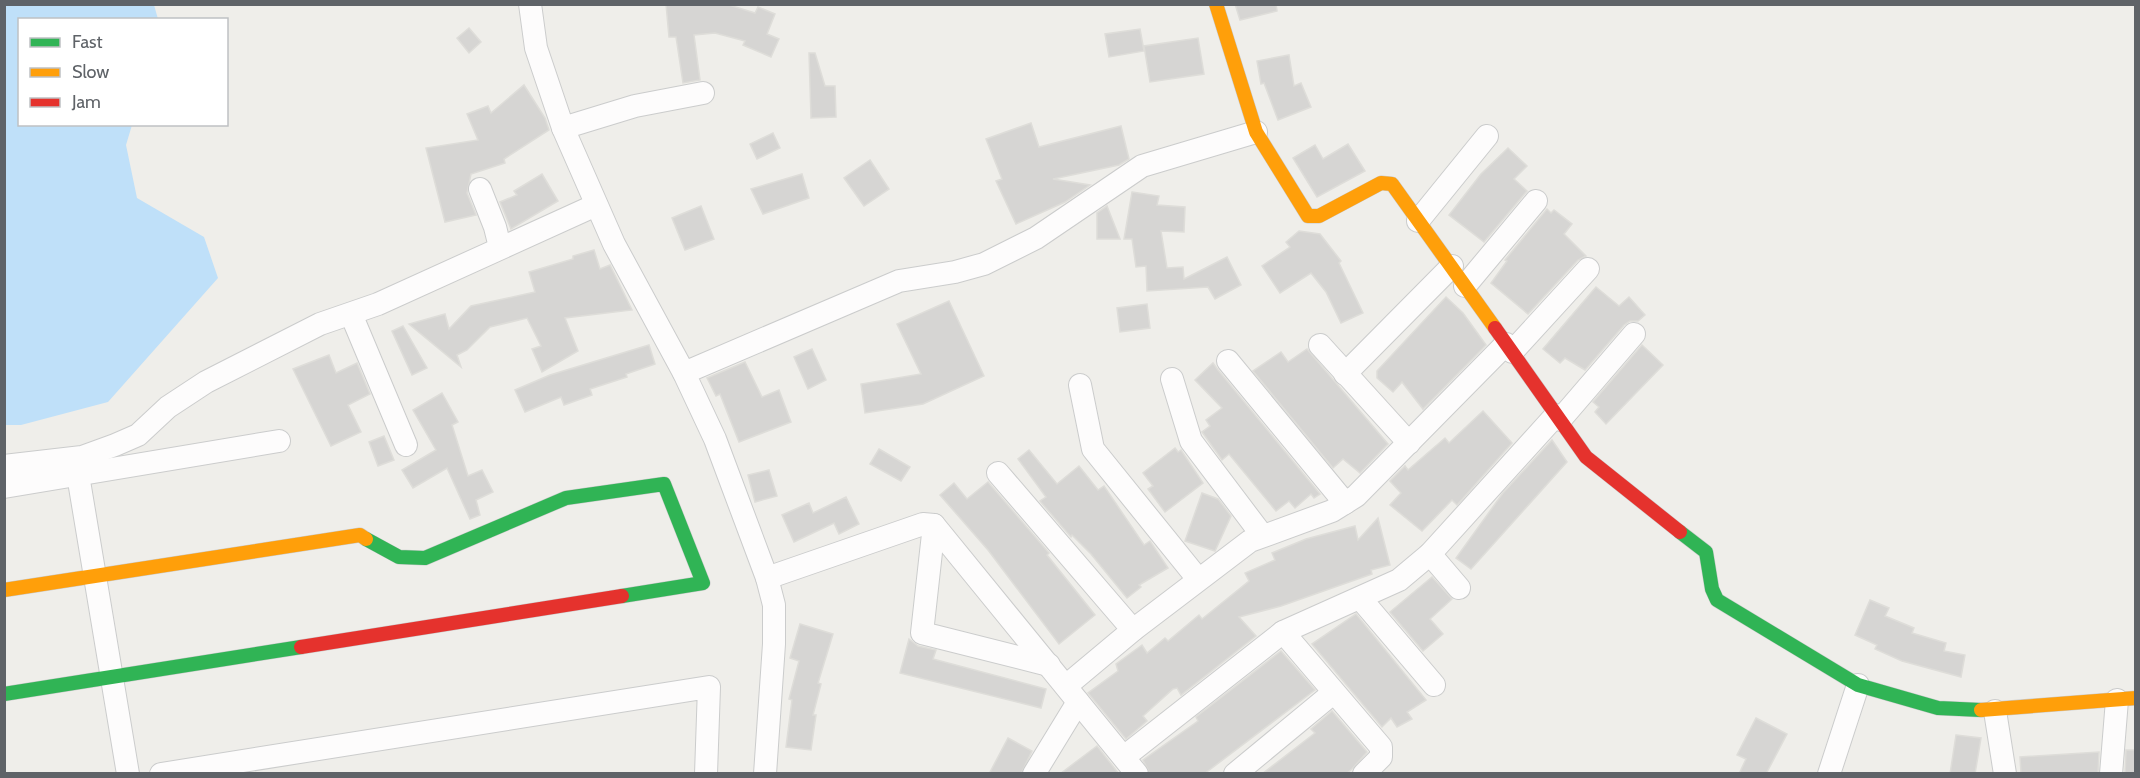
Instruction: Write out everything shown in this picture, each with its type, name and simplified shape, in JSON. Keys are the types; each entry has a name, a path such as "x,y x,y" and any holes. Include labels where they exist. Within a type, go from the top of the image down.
{"street":[{"path":"530,4 536,48 563,128 614,244 684,373 716,439 767,578 774,604 774,644 765,774"},
{"path":"1216,4 1256,132 1308,216 1319,216 1387,183 1397,188 1586,457 1706,552 1710,562 1713,594 1717,600 1858,685 1938,708 1995,711 2126,699 2111,774"},
{"path":"563,128 635,106 703,93"},
{"path":"684,373 899,281 955,272 984,264 1036,238 1142,166 1256,132"},
{"path":"1418,221 1487,136"},
{"path":"480,189 500,247"},
{"path":"1465,286 1536,201"},
{"path":"4,466 82,457 138,435 168,407 206,382 320,324 351,314 596,205"},
{"path":"1345,374 1452,266"},
{"path":"1034,773 1072,694 1133,630 1198,579 1262,535 1332,511 1356,496 1588,269"},
{"path":"351,314 406,445"},
{"path":"767,578 923,524 934,525 1130,765 1283,632 1399,580 1430,554 1634,334"},
{"path":"1320,345 1409,443"},
{"path":"1228,361 1345,503"},
{"path":"1172,380 1191,441 1262,535"},
{"path":"1080,385 1093,449 1198,579"},
{"path":"4,487 279,441"},
{"path":"998,473 1133,630"},
{"path":"78,475 128,774"},
{"path":"4,590 360,535 399,557 425,558 566,498 664,484 703,583 4,694"},
{"path":"934,525 922,633 1049,665"},
{"path":"1430,554 1460,588"},
{"path":"1360,598 1434,685"},
{"path":"1283,632 1381,747 1381,756 1364,774"},
{"path":"1829,774 1858,685"},
{"path":"161,774 709,687 706,774"},
{"path":"1235,774 1333,693"},
{"path":"1995,711 2005,774"}],"water":[{"path":"5,4 154,5 158,18 18,18 18,126 132,126 126,145 137,198 204,237 218,278 108,402 21,425 4,425"}],"building":[{"path":"666,4 726,4 755,13 758,7 775,14 767,34 779,39 771,57 743,45 745,41 715,33 694,35 700,80 683,83 676,37 669,37"},
{"path":"1235,4 1276,4 1277,11 1240,20"},
{"path":"469,28 481,42 469,53 457,38"},
{"path":"1140,29 1144,51 1109,57 1105,34"},
{"path":"1198,38 1204,74 1150,82 1144,46"},
{"path":"809,53 815,53 825,86 835,86 836,117 811,118"},
{"path":"1289,55 1294,86 1301,83 1311,107 1278,120 1264,83 1261,84 1257,61"},
{"path":"524,85 545,118 549,130 504,159 505,163 471,174 467,193 476,215 445,222 426,148 478,140 467,114 488,106 491,113"},
{"path":"1031,123 1039,147 1121,126 1129,159 1119,165 1053,179 1090,185 1065,202 1016,224 996,181 1002,179 986,139"},
{"path":"773,133 780,148 757,159 750,144"},
{"path":"1348,144 1365,171 1317,197 1293,158 1315,145 1323,159"},
{"path":"1508,148 1527,166 1514,179 1527,191 1484,242 1449,215 1481,174"},
{"path":"870,160 889,189 864,206 844,178"},
{"path":"542,174 558,201 511,229 500,202 517,195 514,191"},
{"path":"802,174 809,198 763,214 751,189"},
{"path":"1132,192 1159,196 1157,205 1185,207 1184,232 1161,231 1167,268 1183,267 1184,279 1227,257 1241,285 1215,299 1208,287 1147,291 1146,266 1136,267 1132,239 1124,239"},
{"path":"701,206 714,239 685,250 672,218"},
{"path":"1107,206 1120,239 1097,239 1097,213"},
{"path":"1547,209 1551,213 1554,210 1572,224 1564,234 1586,256 1578,260 1528,314 1491,283 1507,261 1505,260"},
{"path":"1299,231 1320,234 1341,261 1339,263 1363,313 1341,323 1326,292 1311,273 1280,293 1262,266 1290,247 1286,242"},
{"path":"594,250 600,269 610,265 632,310 565,318 578,351 542,372 532,349 541,346 527,318 490,327 467,350 457,355 461,367 409,324 445,314 449,329 471,306 535,292 529,272"},
{"path":"1596,287 1619,306 1629,297 1645,315 1638,321 1630,321 1624,325 1585,370 1565,358 1560,363 1543,349"},
{"path":"1446,297 1463,313 1486,345 1423,409 1402,382 1393,392 1377,378 1377,371"},
{"path":"949,301 984,376 923,404 865,413 861,384 921,374 897,324"},
{"path":"1147,304 1150,328 1120,332 1117,308"},
{"path":"403,326 427,368 412,375 392,331"},
{"path":"649,345 655,364 626,374 627,377 590,389 592,395 564,405 561,397 525,412 515,390 550,375"},
{"path":"1642,345 1663,365 1606,424 1595,412 1599,407 1593,402"},
{"path":"812,349 826,380 808,389 794,357"},
{"path":"1307,349 1388,444 1360,473 1343,459 1333,468 1253,371 1281,352 1288,362"},
{"path":"329,355 336,373 357,363 370,394 348,405 361,432 331,446 293,369"},
{"path":"745,362 762,397 779,390 791,422 739,442 720,394 716,396 707,378"},
{"path":"1213,363 1320,494 1314,498 1311,494 1295,508 1289,501 1276,511 1229,454 1222,460 1202,432 1210,426 1206,420 1222,408 1195,380"},
{"path":"442,393 458,422 452,425 468,476 482,470 493,492 476,500 480,515 470,519 447,468 413,488 402,470 436,450 413,410"},
{"path":"1483,411 1512,443 1457,505 1452,500 1422,531 1390,505 1401,493 1390,481 1405,466 1408,470 1445,438 1449,443"},
{"path":"384,436 394,460 378,466 369,442"},
{"path":"1552,440 1567,462 1471,569 1456,558 1503,493"},
{"path":"1175,448 1178,452 1181,450 1203,483 1165,512 1148,489 1153,486 1143,473"},
{"path":"879,449 910,467 901,481 870,464"},
{"path":"1029,450 1057,484 1079,466 1098,490 1104,486 1144,545 1150,541 1168,568 1139,585 1141,587 1127,598 1091,554 1072,535 1071,537 1040,501 1046,497 1018,459"},
{"path":"769,470 777,496 755,502 748,475"},
{"path":"988,482 1049,553 1047,555 1095,615 1059,644 988,550 940,495 954,483 967,499"},
{"path":"1202,493 1218,499 1231,516 1215,551 1185,541"},
{"path":"846,497 859,524 839,534 834,523 794,542 782,515 809,503 813,513"},
{"path":"1378,518 1390,565 1371,570 1372,574 1281,606 1239,617 1256,636 1181,695 1177,688 1173,689 1143,716 1147,721 1126,739 1088,693 1118,671 1116,664 1142,645 1147,653 1165,638 1168,641 1199,615 1202,619 1249,581 1245,573 1275,560 1272,553 1306,539 1355,526 1358,540"},
{"path":"1432,577 1452,599 1430,619 1443,634 1423,651 1390,612"},
{"path":"1870,600 1889,608 1885,616 1914,628 1912,633 1946,643 1944,651 1965,655 1961,677 1902,661 1875,649 1877,645 1855,635"},
{"path":"1356,614 1426,700 1407,712 1412,719 1397,727 1391,718 1382,727 1312,644"},
{"path":"800,624 833,634 818,683 821,684 813,715 816,715 811,750 786,747 792,700 789,699 799,661 790,658"},
{"path":"909,639 918,646 936,650 933,659 1046,689 1041,708 900,673"},
{"path":"1281,651 1315,690 1204,774 1150,774 1143,760 1198,721 1196,717"},
{"path":"1332,711 1367,752 1352,769 1346,774 1262,774 1315,733 1311,729"},
{"path":"1756,718 1787,734 1766,774 1739,774 1746,759 1737,755"},
{"path":"1956,735 1981,738 1975,774 1950,774"},
{"path":"1008,738 1032,751 1021,774 989,774"},
{"path":"1097,746 1119,774 1060,774 1085,755"},
{"path":"2126,750 2136,750 2136,774 2125,774"},
{"path":"2099,752 2098,774 2021,774 2020,757"}],"traffic: fast":[{"path":"366,539 399,557 425,558 566,498 664,484 703,583 622,596"},
{"path":"1680,532 1706,552 1712,589 1717,600 1858,685 1938,708 1981,710"},
{"path":"4,694 301,647"}],"traffic: slow":[{"path":"1216,4 1256,132 1308,216 1319,216 1381,183 1392,184 1495,328"},
{"path":"4,590 360,535 366,539"},
{"path":"1981,710 2136,698"}],"traffic: jam":[{"path":"1495,328 1586,457 1680,532"},
{"path":"301,647 622,596"}]}
